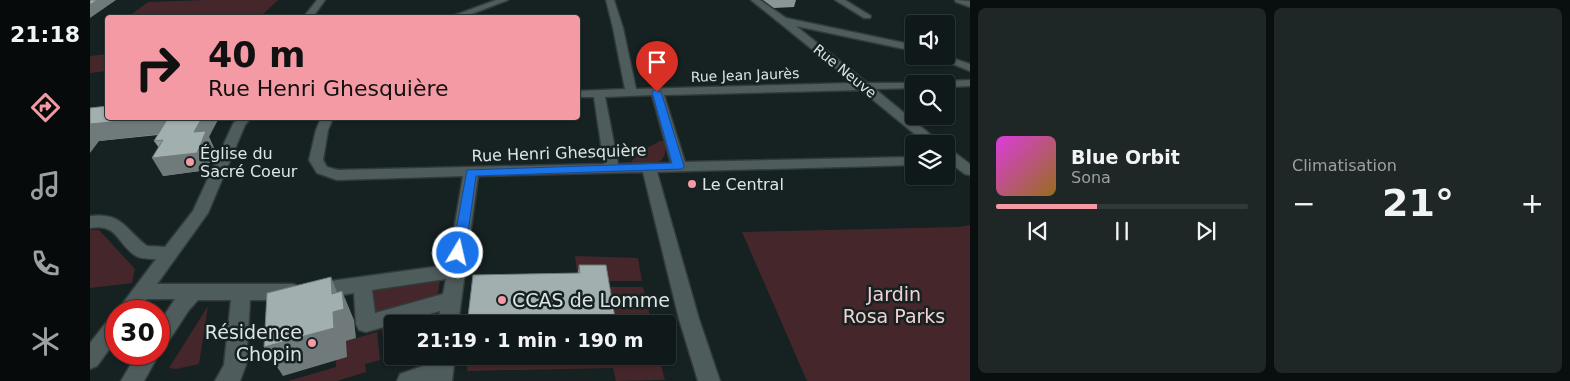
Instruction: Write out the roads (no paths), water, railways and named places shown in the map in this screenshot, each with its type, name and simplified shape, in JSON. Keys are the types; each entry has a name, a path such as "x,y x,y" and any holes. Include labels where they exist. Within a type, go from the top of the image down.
{"street":[{"path":"309,15 321,0"},
{"path":"460,15 504,0"},
{"path":"610,0 618,28 631,93"},
{"name":"Rue Neuve","path":"755,0 784,21 924,135"},
{"path":"839,0 867,16"},
{"path":"784,21 905,46"},
{"path":"955,62 970,68"},
{"path":"955,84 970,83"},
{"name":"Rue Jean Jaurès","path":"580,94 905,85"},
{"path":"657,92 678,166"},
{"path":"599,94 612,169"},
{"path":"135,300 200,214 239,124 243,120"},
{"name":"Rue Henri Ghesquière","path":"326,120 316,156 319,167 337,175 905,161"},
{"path":"955,159 970,160"},
{"path":"955,162 970,171"},
{"path":"649,168 689,319 709,381"},
{"path":"449,315 471,173"},
{"path":"90,222 100,220 111,221 142,252 170,254"},
{"path":"142,291 241,293 326,291 456,271"},
{"path":"362,285 366,324 451,300"},
{"path":"170,322 193,292"},
{"path":"226,381 232,375 235,364 241,293"},
{"path":"90,359 105,339"},
{"path":"132,381 142,365"},
{"path":"408,381 443,371"}],"place":[{"name":"Église du Sacré Coeur","path":"190,162"},
{"name":"Le Central","path":"692,184"},
{"name":"CCAS de Lomme","path":"502,300"},
{"name":"Résidence Chopin","path":"312,343"}],"park label":[{"name":"Jardin Rosa Parks","path":"894,305"}]}
